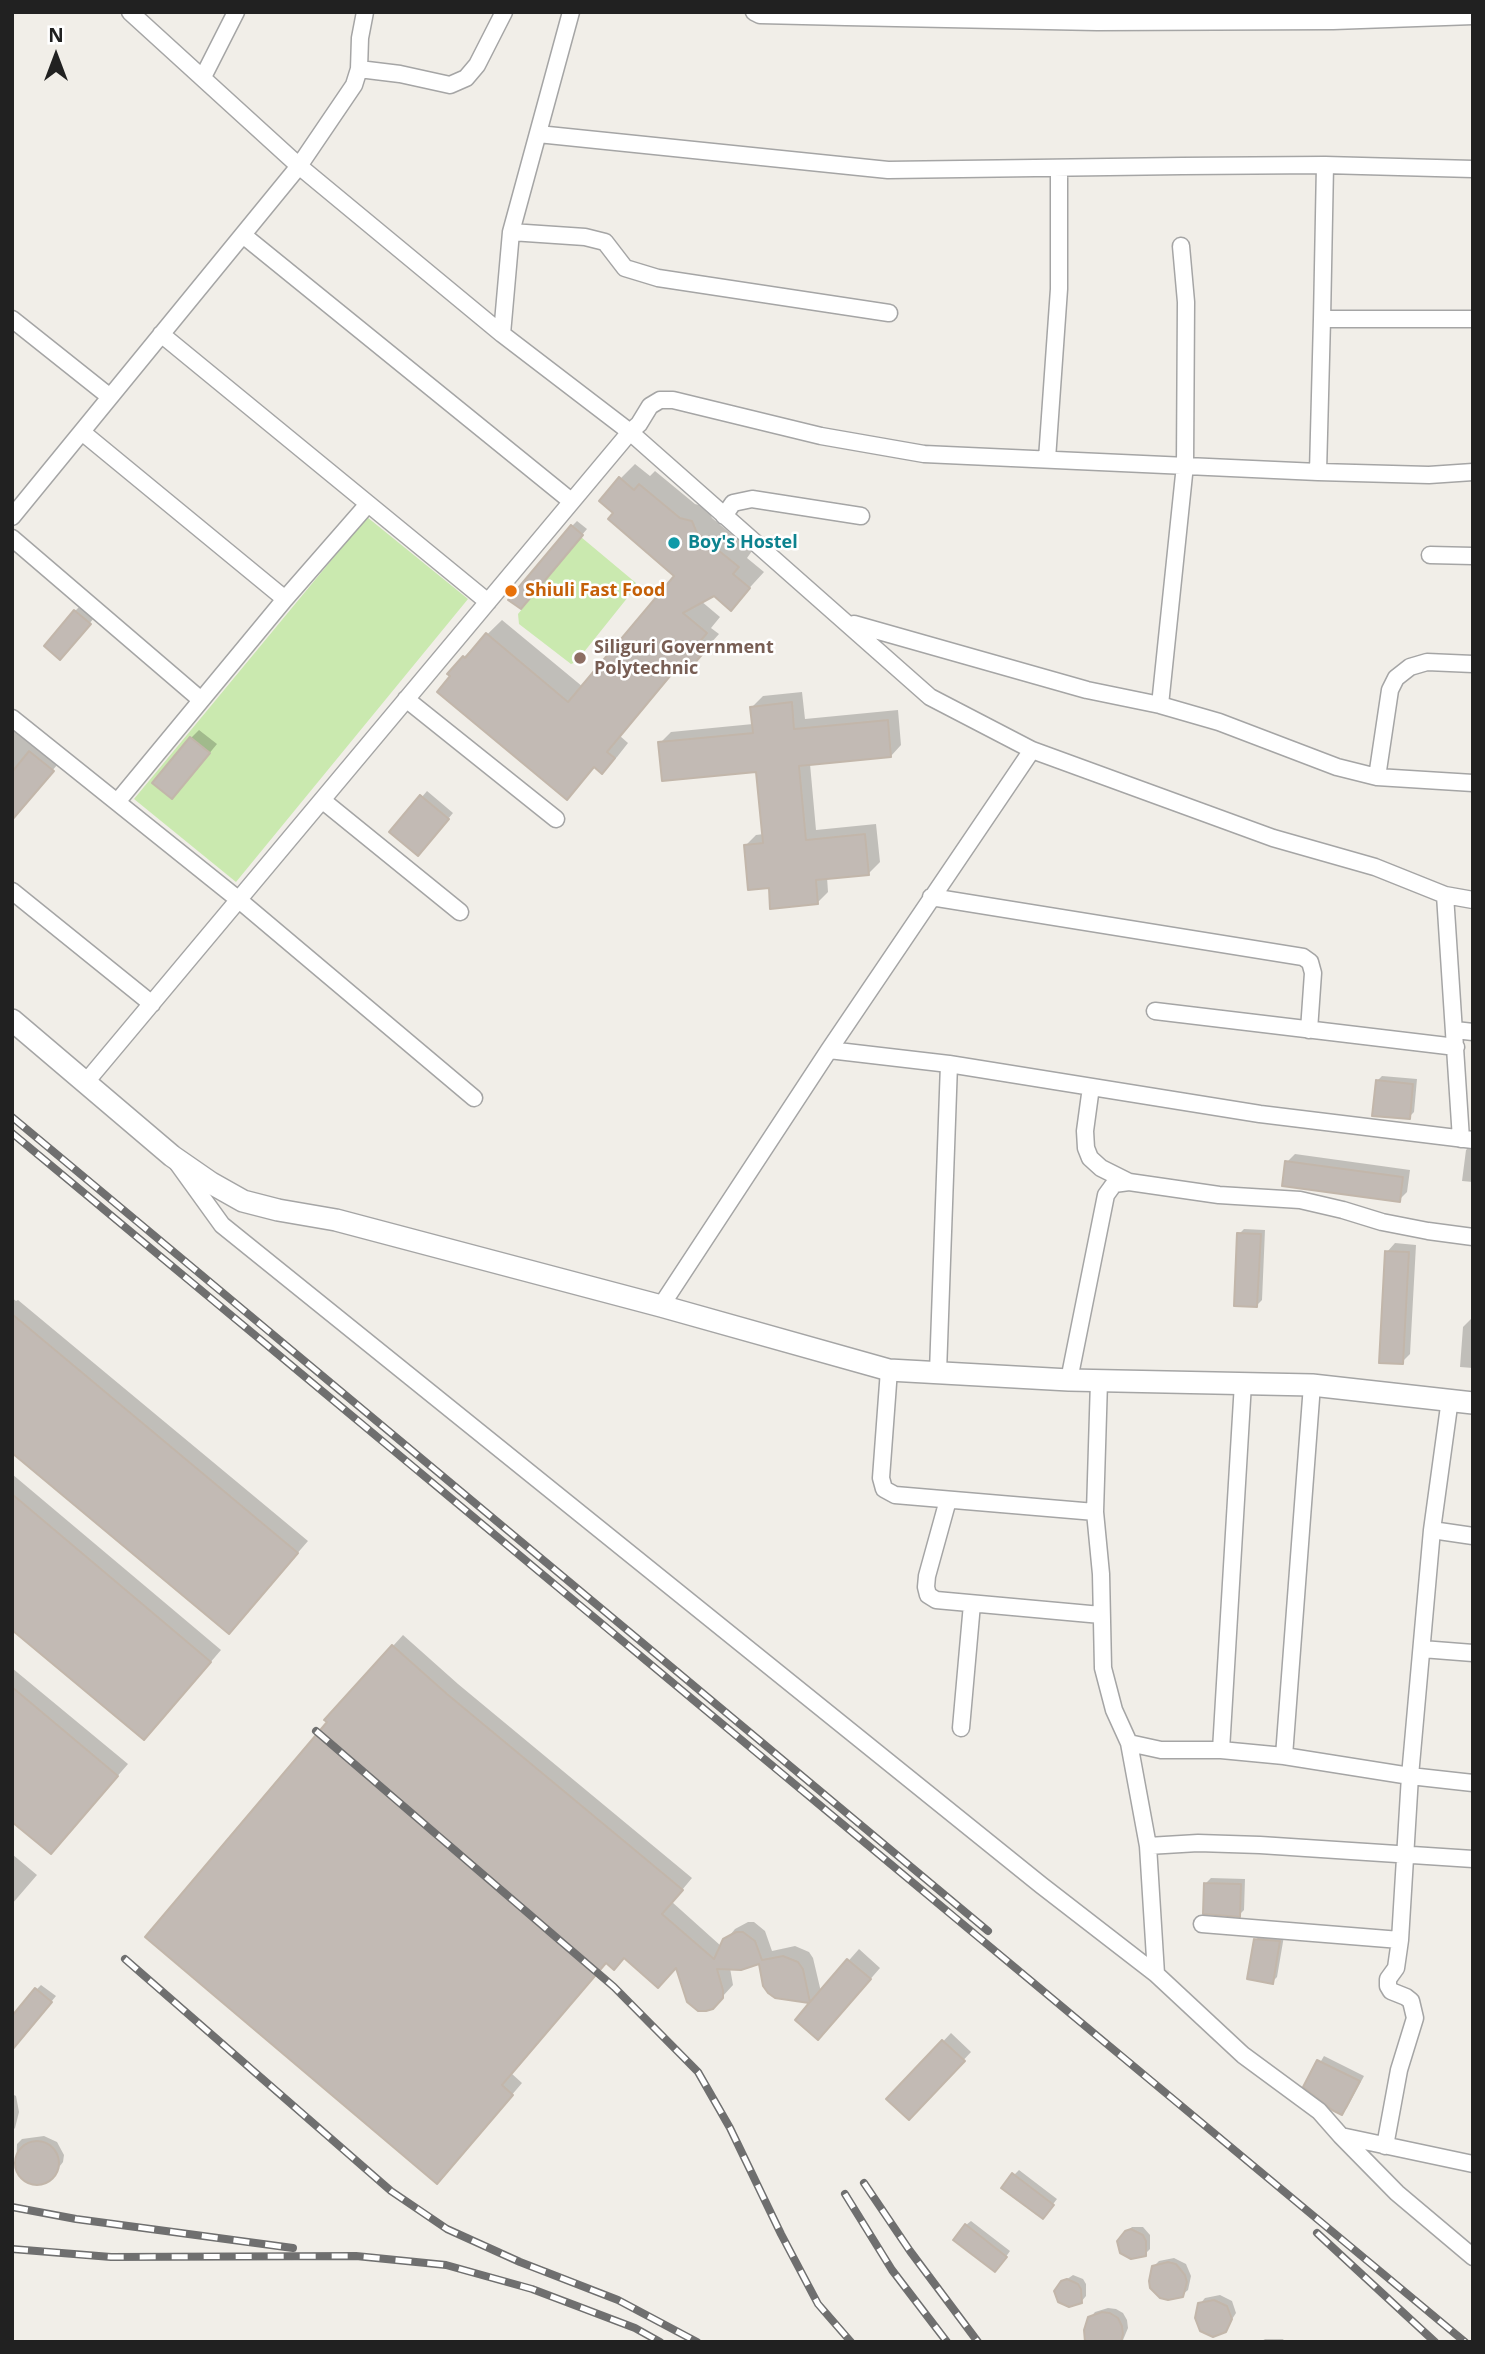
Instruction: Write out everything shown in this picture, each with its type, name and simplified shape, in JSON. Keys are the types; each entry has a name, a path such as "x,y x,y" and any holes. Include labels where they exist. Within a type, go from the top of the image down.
{"street":[{"path":"130,12 299,166 502,334 630,432 930,696 1032,750 1273,838 1375,867 1445,895 1473,900"},
{"path":"202,77 236,12"},
{"path":"12,517 299,166 354,85 359,69 360,38 365,12"},
{"path":"359,69 400,74 450,85 466,78 477,65 504,12"},
{"path":"502,334 511,232 571,12"},
{"path":"754,12 760,15 1125,22 1333,21 1473,16"},
{"path":"538,134 888,170 1325,165 1473,169"},
{"path":"1318,472 1325,165"},
{"path":"1047,459 1059,289 1059,169"},
{"path":"511,232 585,237 605,242 625,268 658,278 889,313"},
{"path":"243,234 572,508"},
{"path":"1160,705 1185,465 1186,302 1181,246"},
{"path":"12,319 110,397"},
{"path":"1322,320 1473,319"},
{"path":"162,334 368,504 487,610"},
{"path":"86,1082 407,699 487,610 572,508 639,424 650,406 660,400 673,400 821,436 924,454 1318,472 1429,475 1473,472"},
{"path":"82,432 285,599"},
{"path":"724,516 733,503 752,499 861,516"},
{"path":"117,802 285,599 368,504"},
{"path":"12,538 201,700"},
{"path":"1430,555 1473,556"},
{"path":"848,623 1087,690 1160,705 1219,722 1337,767 1377,777 1473,783"},
{"path":"1377,777 1390,690 1396,678 1409,667 1427,662 1473,664"},
{"path":"407,699 556,819"},
{"path":"12,718 239,900 474,1098"},
{"path":"662,1307 930,897 1032,750"},
{"path":"322,800 460,912"},
{"path":"12,891 152,1004"},
{"path":"829,1050 949,1064 1260,1114 1467,1139 1456,1047 1445,895"},
{"path":"930,897 1303,957 1310,962 1313,973 1309,1030"},
{"path":"1155,1011 1456,1047"},
{"path":"12,1020 172,1156 211,1183 243,1200 278,1210 336,1220 889,1370 1069,1380 1312,1385 1473,1403"},
{"path":"1455,1030 1473,1032"},
{"path":"938,1372 949,1064"},
{"path":"1091,1087 1085,1131 1086,1148 1090,1158 1101,1168 1129,1182"},
{"path":"172,1156 222,1225 1041,1885 1156,1974 1243,2055 1319,2111 1398,2193 1473,2258"},
{"path":"1069,1380 1106,1195 1114,1184 1129,1182 1219,1195 1300,1200 1382,1222 1473,1237"},
{"path":"889,1370 880,1478 884,1489 895,1495 1095,1512"},
{"path":"1099,1381 1095,1512 1101,1574 1103,1668 1114,1710 1129,1743 1148,1846 1156,1974"},
{"path":"1221,1750 1243,1383"},
{"path":"1284,1756 1312,1385"},
{"path":"1385,2146 1399,2070 1415,2018 1411,2001 1391,1991 1388,1979 1396,1968 1400,1940 1410,1776 1432,1530 1450,1399"},
{"path":"948,1500 926,1587 928,1595 936,1600 1101,1615"},
{"path":"1432,1530 1473,1536"},
{"path":"961,1728 972,1604"},
{"path":"1422,1649 1473,1653"},
{"path":"1129,1743 1161,1750 1221,1750 1284,1756 1473,1783"},
{"path":"1148,1846 1198,1843 1260,1845 1473,1859"},
{"path":"1202,1924 1400,1940"},
{"path":"1341,2136 1473,2164"}],"green space":[{"path":"367,517 468,599 236,882 134,799"},
{"path":"581,537 636,583 636,587 576,662 571,664 519,624 518,614"}],"building":[{"path":"619,477 634,490 639,484 680,518 692,521 697,533 739,567 733,574 750,588 731,611 714,596 683,613 707,633 698,644 706,650 693,665 685,658 607,752 615,758 602,774 594,767 567,800 437,692 450,676 447,674 486,633 568,702 674,576 608,519 613,513 599,501"},
{"path":"571,525 583,535 521,609 508,600"},
{"path":"74,610 91,624 60,660 44,646"},
{"path":"792,702 794,729 888,720 891,757 799,766 806,840 865,834 869,875 816,880 818,904 770,909 769,888 748,890 744,845 763,843 756,772 662,781 658,742 753,733 750,707"},
{"path":"190,737 210,753 172,799 152,783"},
{"path":"29,751 54,771 12,820 12,772"},
{"path":"420,795 449,819 418,856 389,832"},
{"path":"1376,1080 1413,1084 1410,1119 1372,1116"},
{"path":"1285,1161 1403,1177 1400,1202 1282,1186"},
{"path":"1237,1233 1261,1234 1257,1307 1234,1306"},
{"path":"1385,1251 1409,1252 1403,1364 1379,1363"},
{"path":"12,1314 298,1553 229,1634 12,1453"},
{"path":"12,1494 211,1662 144,1740 12,1630"},
{"path":"392,1645 683,1890 662,1914 714,1959 723,1939 736,1932 743,1932 755,1941 762,1960 783,1956 798,1962 803,1969 810,2002 847,1959 871,1979 818,2040 795,2020 809,2003 775,1998 768,1993 763,1986 759,1964 741,1970 717,1969 723,1998 713,2009 698,2011 687,2002 676,1968 658,1988 624,1958 614,1970 606,1963 502,2085 513,2095 437,2184 145,1937 327,1722 324,1720"},
{"path":"12,1687 118,1776 51,1854 12,1822"},
{"path":"1204,1883 1241,1884 1240,1917 1203,1914"},
{"path":"1254,1939 1280,1941 1273,1984 1247,1979"},
{"path":"35,1988 52,2002 12,2050 12,2016"},
{"path":"942,2040 965,2061 909,2120 886,2099"},
{"path":"1317,2060 1360,2081 1342,2115 1303,2087"},
{"path":"37,2141 46,2142 53,2147 58,2154 58,2172 53,2179 46,2184 37,2185 28,2184 21,2179 16,2172 15,2163 16,2154 21,2147 28,2142"},
{"path":"1012,2173 1054,2205 1043,2219 1001,2188"},
{"path":"965,2224 1007,2257 995,2272 953,2240"},
{"path":"1131,2229 1143,2235 1146,2241 1146,2256 1131,2259 1120,2253 1117,2241 1125,2231"},
{"path":"1168,2262 1176,2264 1185,2275 1187,2282 1183,2297 1168,2300 1160,2298 1150,2288 1152,2266"},
{"path":"1067,2279 1078,2284 1082,2303 1069,2307 1058,2302 1054,2291 1061,2281"},
{"path":"1214,2300 1227,2306 1232,2319 1226,2332 1213,2337 1200,2331 1195,2318 1198,2303"},
{"path":"1102,2312 1118,2318 1123,2334 1121,2342 1085,2342 1084,2330 1088,2317"}],"railway":[{"path":"12,1117 988,1931"},
{"path":"12,1133 1465,2342"},
{"path":"316,1731 614,1987 698,2072 730,2128 818,2304 851,2342"},
{"path":"125,1959 391,2191 447,2229 520,2262 618,2300 697,2342"},
{"path":"864,2183 910,2251 978,2342"},
{"path":"845,2194 892,2270 947,2342"},
{"path":"12,2207 76,2219 293,2248"},
{"path":"1317,2233 1435,2342"},
{"path":"12,2249 111,2257 356,2256 446,2265 532,2289 635,2328 660,2342"}],"place":[{"name":"Boy's Hostel","path":"674,543"},
{"name":"Shiuli Fast Food","path":"511,591"},
{"name":"Siliguri Government Polytechnic","path":"580,658"}]}
